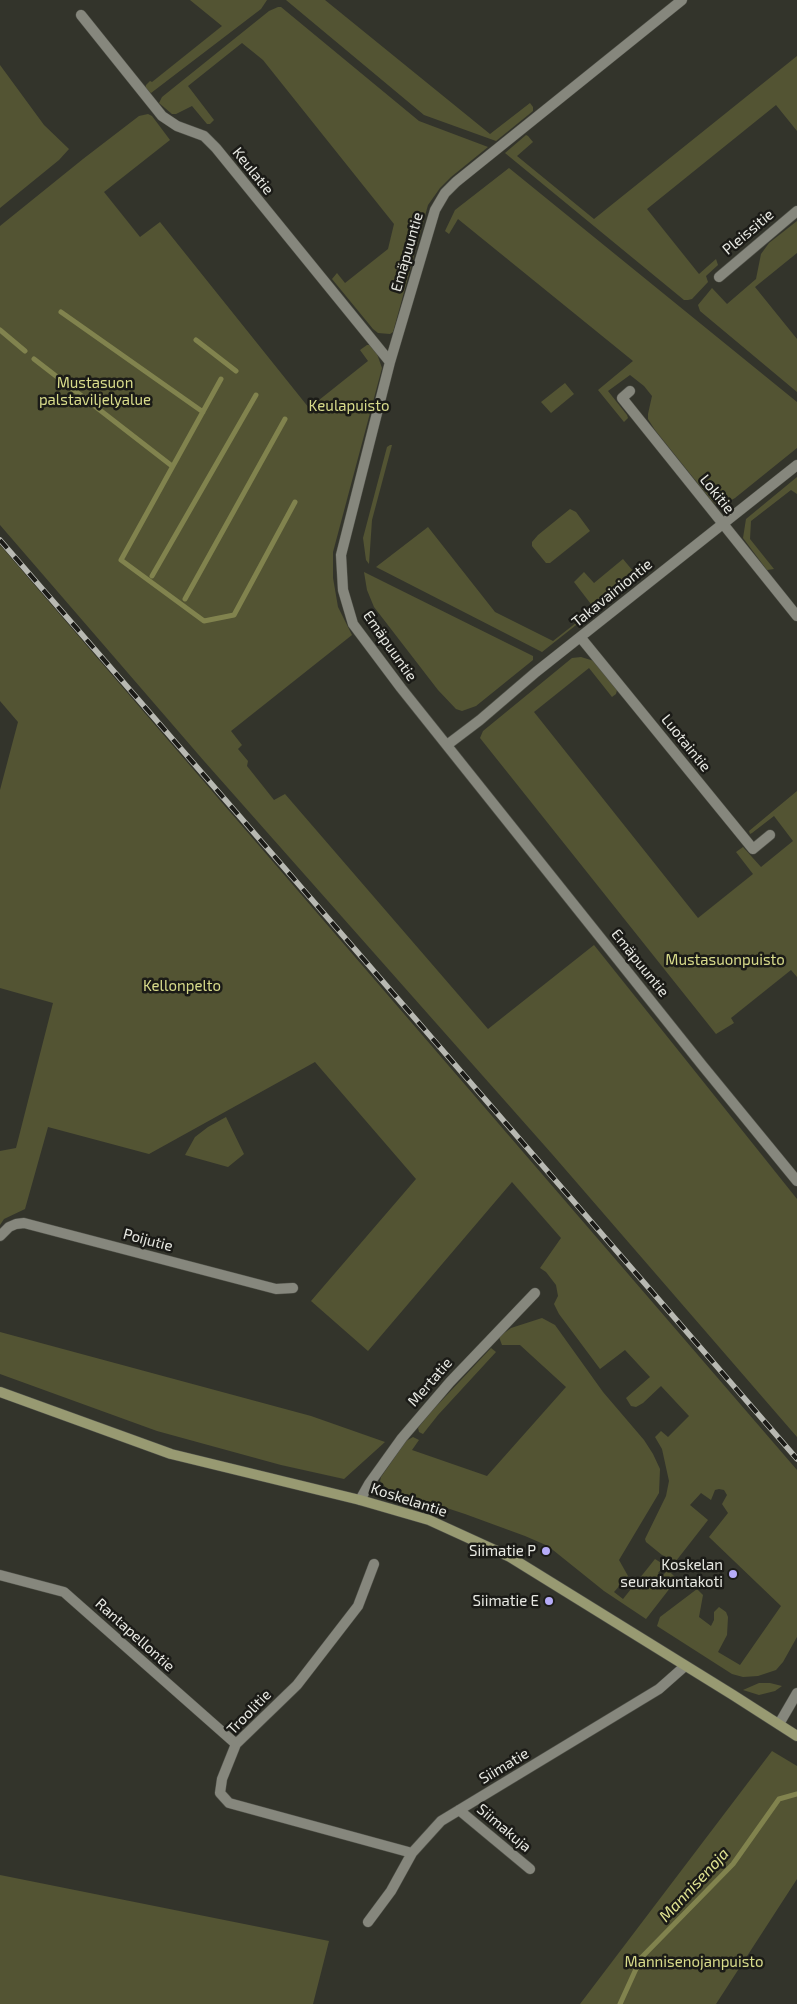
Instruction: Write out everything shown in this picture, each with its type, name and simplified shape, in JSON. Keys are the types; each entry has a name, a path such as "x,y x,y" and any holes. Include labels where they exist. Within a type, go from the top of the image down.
{"main road":[{"name":"Koskelantie","path":"0,1392 171,1454 360,1500 429,1520 510,1557 797,1736"}],"street":[{"name":"Emäpuuntie","path":"682,0 482,160 445,193 435,210 390,362 340,555 343,590 353,624 702,1065 797,1181"},
{"name":"Keulatie","path":"80,15 162,116 177,126 204,136 216,148 390,362"},
{"name":"Pleissitie","path":"718,277 797,211"},
{"name":"Lokitie","path":"630,391 622,398 797,616"},
{"name":"Takavainiontie","path":"447,744 474,726 536,672 582,638 797,465"},
{"name":"Luotaintie","path":"582,638 753,849 770,835"},
{"name":"Poijutie","path":"0,1236 9,1227 24,1223 276,1289 293,1288"},
{"name":"Mertatie","path":"360,1500 369,1484 408,1431 450,1382 535,1293"},
{"name":"Troolitie","path":"374,1564 358,1606 297,1685 236,1744 222,1779 220,1793 229,1803 412,1854"},
{"name":"Rantapellontie","path":"0,1575 64,1592 236,1744"},
{"name":"Siimatie","path":"368,1922 391,1891 412,1854 441,1821 659,1689 685,1666"},
{"path":"779,1724 797,1693"},
{"name":"Siimakuja","path":"459,1810 530,1869"}],"green space":[{"path":"190,0 267,0 261,9 151,93 145,89 150,81 152,82 222,26"},
{"path":"286,0 325,0 490,134 530,103 533,111 496,141 424,115"},
{"path":"281,7 419,121 488,147 451,177 440,188 428,205 393,332 390,334 378,333 373,329 332,279 337,273 345,283 388,249 394,224 263,60 242,43 188,86 214,120 210,124 207,124 192,106 172,114 159,103 162,97 269,11"},
{"path":"797,56 797,131 776,105 647,209 699,274 716,259 718,265 706,276 708,282 692,299 684,300 505,153 526,135 528,136 533,142 517,156 594,219"},
{"path":"0,65 44,125 69,149 59,160 0,208"},
{"path":"148,114 152,116 170,140 104,192 140,237 160,222 309,408 368,361 360,350 367,345 371,345 376,351 382,368 333,552 333,578 338,607 352,635 231,731 242,745 238,749 248,761 247,766 274,800 285,794 488,1029 594,945 797,1199 797,1437 552,1154 204,761 0,525 0,226 139,116"},
{"path":"509,168 797,402 797,448 735,498 719,507 712,501 655,430 648,419 652,396 644,386 630,375 608,391 627,415 628,418 624,422 598,390 633,361 458,219 449,234 445,231 455,210"},
{"path":"797,221 797,253 755,287 797,339 797,392 700,311 698,305 712,288 727,304 756,279 761,254 769,243"},
{"path":"565,383 574,394 551,413 541,402"},
{"path":"392,445 372,520 369,564 366,560 363,538 387,447"},
{"path":"797,477 797,494 791,490 751,521 750,539 774,569 767,570 743,538 746,519"},
{"path":"570,509 576,512 590,531 550,563 546,563 532,546 532,542"},
{"path":"428,527 495,612 553,641 586,615 585,618 542,652 376,567"},
{"name":"Kellonpelto","path":"0,545 797,1470 797,1637 783,1662 776,1670 758,1676 743,1677 732,1674 657,1626 660,1617 697,1589 703,1595 699,1617 711,1626 714,1620 714,1612 719,1607 726,1612 728,1617 727,1635 718,1652 740,1665 781,1606 709,1537 728,1513 722,1504 727,1495 724,1490 715,1490 711,1500 701,1493 690,1505 708,1520 676,1561 662,1555 646,1542 645,1539 666,1496 669,1481 662,1449 655,1437 661,1431 668,1437 689,1416 661,1386 643,1403 636,1407 631,1406 626,1398 650,1377 625,1350 600,1369 559,1314 554,1304 558,1296 556,1285 546,1272 540,1268 561,1238 512,1182 368,1351 311,1301 416,1179 315,1062 149,1154 48,1127 25,1209 4,1219 0,1225 0,1151 16,1148 53,1003 0,988 0,790 18,722 0,701"},
{"path":"623,559 638,577 597,609 594,608 574,582 584,572 594,583"},
{"path":"364,572 533,656 533,660 476,706 462,711 456,709 438,690 374,607 367,590"},
{"name":"Mustasuonpuisto","path":"581,657 594,661 617,690 616,694 612,697 589,668 534,712 698,918 753,874 736,852 743,847 761,867 793,841 774,816 752,833 750,834 749,831 797,791 797,977 791,970 731,1018 734,1023 716,1034 480,738 483,731 572,658"},
{"path":"226,1117 244,1154 228,1167 185,1155 195,1137"},
{"path":"542,1318 555,1325 603,1392 644,1440 660,1469 659,1493 619,1560 628,1576 614,1592 623,1599 655,1559 663,1564 664,1566 658,1573 662,1576 668,1570 677,1579 646,1619 604,1591 548,1546 465,1514 386,1488 380,1481 406,1441 413,1437 419,1440 412,1450 487,1476 566,1387 520,1345 502,1345 499,1337 511,1328"},
{"path":"0,1332 311,1416 385,1442 344,1479 281,1465 157,1431 0,1374"},
{"path":"491,1348 496,1352 423,1434 419,1432 418,1428 430,1413"},
{"path":"759,1683 782,1686 775,1691 759,1695 743,1690"},
{"name":"Mannisenojanpuisto","path":"772,1751 797,1766 797,1879 716,2004 580,2004"},
{"path":"0,1875 329,1941 313,2004 0,2004"}],"waterway":[{"path":"61,312 203,412"},
{"path":"0,330 25,351"},
{"path":"196,340 236,371"},
{"path":"34,359 172,466"},
{"path":"221,379 121,560 204,621 234,615 295,502"},
{"path":"152,576 256,395"},
{"path":"185,599 285,419"},
{"name":"Mannisenoja","path":"620,2004 641,1958 733,1864 779,1799 797,1794"}],"railway":[{"path":"0,540 797,1459"}],"place":[{"name":"Siimatie P","path":"546,1551"},
{"name":"Koskelan seurakuntakoti","path":"733,1574"},
{"name":"Siimatie E","path":"549,1601"}],"park label":[{"name":"Mustasuon palstaviljelyalue","path":"95,392"},
{"name":"Keulapuisto","path":"349,406"}]}
